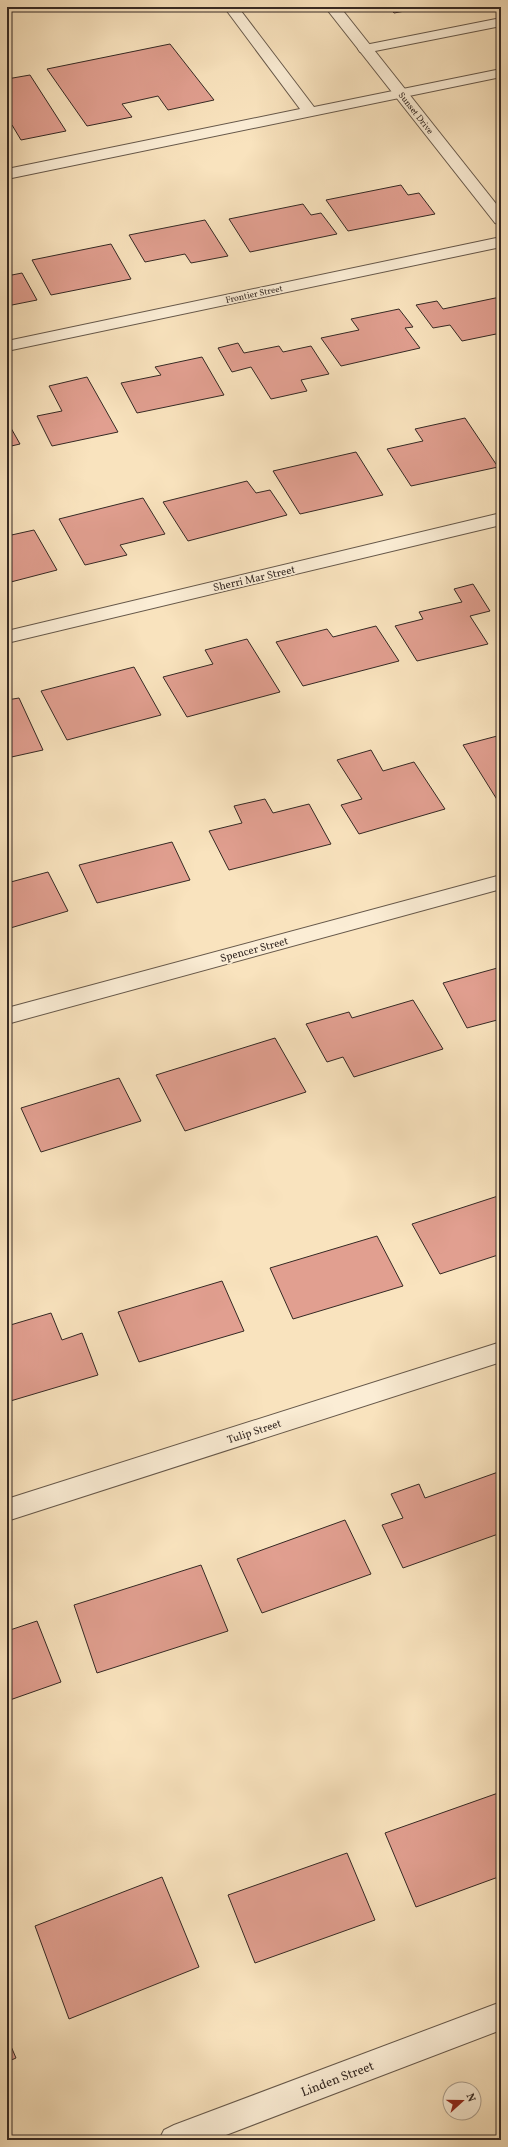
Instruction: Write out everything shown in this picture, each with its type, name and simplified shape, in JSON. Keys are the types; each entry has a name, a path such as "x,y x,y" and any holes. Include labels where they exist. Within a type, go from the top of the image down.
{"street":[{"path":"231,7 310,112"},
{"name":"Sunset Drive","path":"332,7 501,220"},
{"path":"365,49 501,22"},
{"path":"7,174 501,73"},
{"name":"Frontier Street","path":"7,346 501,242"},
{"name":"Sherri Mar Street","path":"7,637 501,519"},
{"name":"Spencer Street","path":"7,1016 501,882"},
{"name":"Tulip Street","path":"7,1510 501,1352"},
{"name":"Linden Street","path":"174,2140 501,2016"}],"building":[{"path":"389,7 427,7 394,13"},
{"path":"170,44 214,100 168,110 158,96 122,104 132,117 87,126 47,69"},
{"path":"30,75 66,131 21,140 12,125 7,126 7,79"},
{"path":"401,185 408,195 419,193 435,214 348,231 326,200"},
{"path":"303,204 311,215 321,213 337,234 250,252 229,219"},
{"path":"205,220 228,256 191,263 185,254 145,262 129,235"},
{"path":"111,244 131,279 51,295 32,260"},
{"path":"7,266 12,275 22,273 37,300 7,306"},
{"path":"500,297 501,333 462,341 450,325 433,328 416,305 437,301 443,309"},
{"path":"399,309 413,327 405,328 420,348 341,366 321,338 359,330 351,319"},
{"path":"238,343 244,353 279,346 283,352 311,346 329,374 301,380 307,391 271,399 251,367 232,372 218,348"},
{"path":"202,357 224,395 137,413 121,383 161,375 155,367"},
{"path":"87,377 118,432 52,446 37,416 62,411 49,386"},
{"path":"465,418 498,467 411,486 387,449 423,441 415,429"},
{"path":"7,421 20,444 7,447"},
{"path":"356,452 383,495 300,514 273,471"},
{"path":"247,481 256,493 270,490 287,515 188,541 163,502"},
{"path":"143,498 165,534 120,545 127,555 85,565 59,519"},
{"path":"34,530 57,570 7,583 7,536"},
{"path":"473,584 490,611 470,616 488,644 417,661 395,626 423,619 419,612 462,602 454,589"},
{"path":"376,626 399,661 303,686 276,642 327,629 333,637"},
{"path":"247,639 280,692 187,717 163,677 213,664 205,650"},
{"path":"134,667 161,715 67,740 41,691"},
{"path":"19,698 43,750 7,758 7,700"},
{"path":"501,735 501,806 463,745"},
{"path":"371,750 383,771 414,762 445,809 359,834 341,805 362,799 337,760"},
{"path":"265,799 273,813 309,804 331,844 229,870 209,831 242,823 234,806"},
{"path":"172,842 190,880 97,903 79,865"},
{"path":"48,872 68,911 7,929 7,883"},
{"path":"501,967 501,1019 467,1028 443,983"},
{"path":"413,1000 443,1049 354,1077 343,1057 327,1062 306,1024 349,1012 352,1018"},
{"path":"275,1038 306,1092 185,1131 156,1075"},
{"path":"119,1078 141,1121 41,1152 21,1108"},
{"path":"501,1195 501,1254 440,1274 412,1224"},
{"path":"377,1236 403,1286 293,1319 270,1268"},
{"path":"222,1281 244,1331 139,1362 118,1312"},
{"path":"51,1313 62,1340 82,1333 98,1375 7,1402 7,1326"},
{"path":"501,1471 501,1533 403,1568 382,1525 403,1518 391,1494 419,1484 425,1498"},
{"path":"345,1520 371,1574 262,1613 237,1559"},
{"path":"201,1565 228,1631 97,1673 74,1605"},
{"path":"37,1621 61,1682 7,1701 7,1631"},
{"path":"501,1792 501,1876 416,1907 385,1833"},
{"path":"347,1853 375,1920 255,1963 228,1895"},
{"path":"162,1877 199,1967 69,2019 35,1926"},
{"path":"7,2037 16,2058 7,2062"}]}
